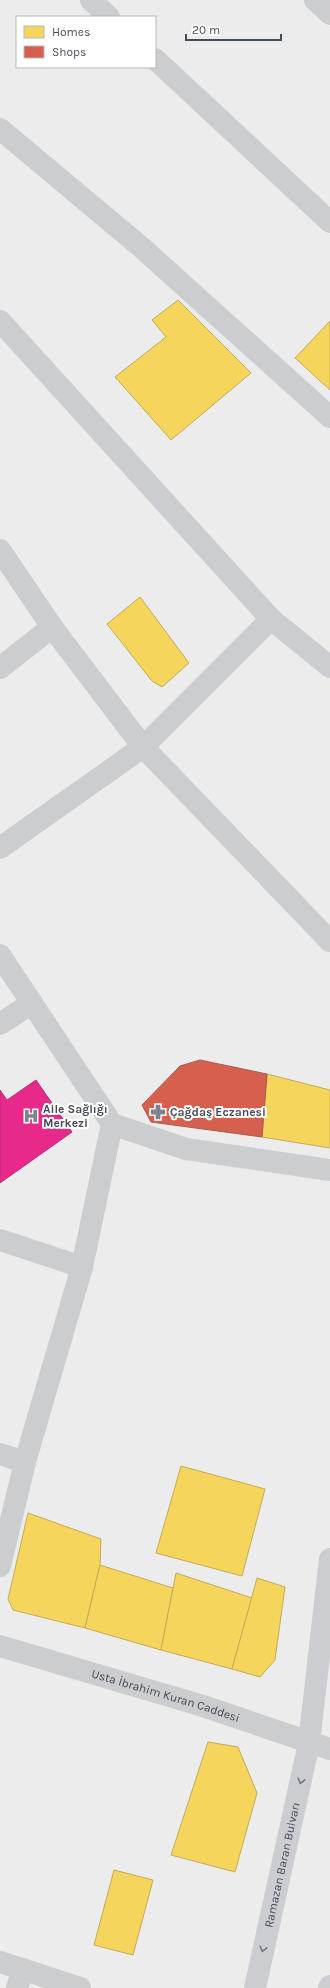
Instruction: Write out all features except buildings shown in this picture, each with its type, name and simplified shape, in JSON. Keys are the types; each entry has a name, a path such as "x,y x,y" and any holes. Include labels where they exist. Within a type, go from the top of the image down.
{"main road":[{"path":"0,321 271,619 330,667"},
{"name":"Ramazan Baran Bulvarı","path":"255,1988 309,1743 330,1559"}],"street":[{"path":"91,0 108,16"},
{"path":"315,0 330,14"},
{"path":"156,60 330,222"},
{"path":"0,129 141,247 330,417"},
{"path":"0,550 52,627 143,747 330,941"},
{"path":"0,848 143,747 271,619"},
{"path":"0,668 52,627"},
{"path":"0,955 112,1124 186,1149 330,1170"},
{"path":"0,1024 32,1003"},
{"path":"0,1566 25,1462 82,1267 112,1124"},
{"path":"0,1240 82,1267"},
{"path":"0,1454 25,1462"},
{"name":"Usta İbrahim Kuran Caddesi","path":"0,1646 203,1706 330,1749"},
{"path":"0,1962 20,1978 80,1988"}],"place":[{"name":"Çağdaş Eczanesi","path":"158,1112"},
{"name":"Aile Sağlığı Merkezi","path":"31,1116"}]}
